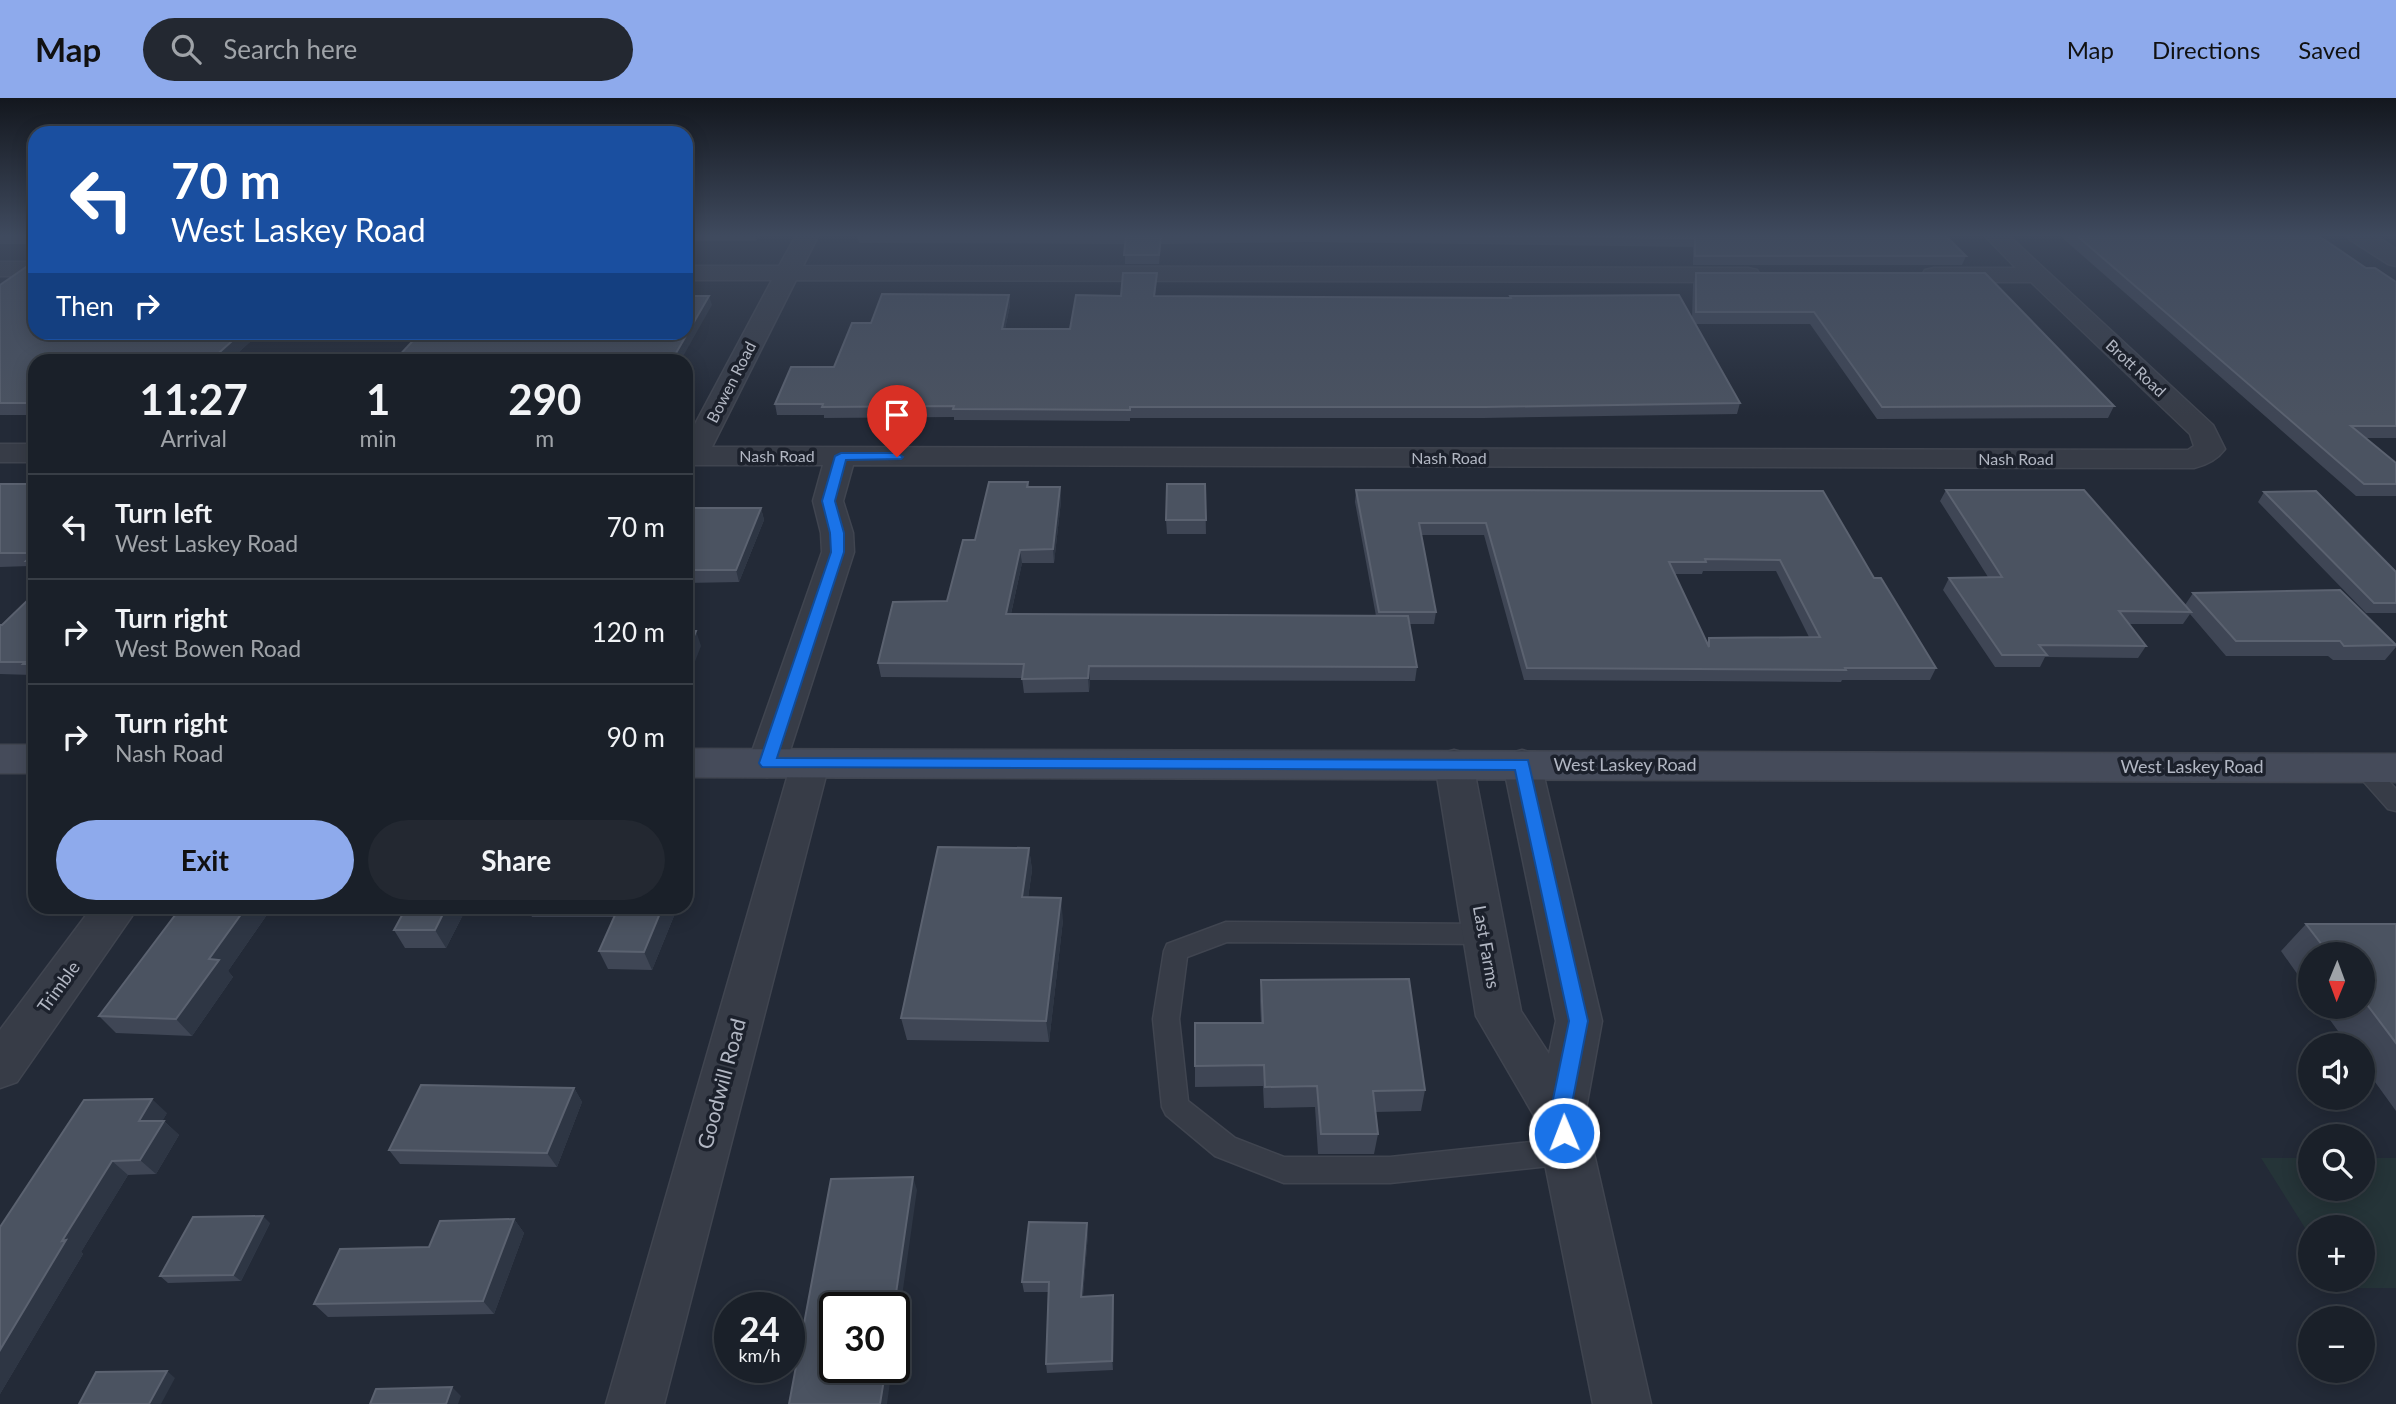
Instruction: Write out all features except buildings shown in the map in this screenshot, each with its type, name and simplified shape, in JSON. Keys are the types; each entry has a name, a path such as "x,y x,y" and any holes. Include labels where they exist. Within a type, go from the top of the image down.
{"main road":[{"path":"0,759 28,759"},
{"name":"West Laskey Road","path":"693,763 2380,768"}],"street":[{"name":"Bowen Road","path":"693,448 774,295"},
{"name":"Brott Road","path":"2058,295 2203,431 2210,449"},
{"name":"Nash Road","path":"693,456 2194,459 2210,449"},
{"path":"0,453 28,453"},
{"name":"Goodwill Road","path":"635,1404 838,552 837,533 828,501 841,456"},
{"name":"Last Farms","path":"1454,764 1499,1016 1564,1133 1622,1404"},
{"name":"Last Farms","path":"1522,764 1579,1021 1564,1133"},
{"name":"Trimble","path":"0,1067 112,914"}],"lane":[{"path":"2380,768 2396,803"},
{"path":"1484,934 1226,932 1176,951 1166,1019 1175,1107 1225,1147 1284,1170 1390,1170 1564,1133"}],"shaded area":[{"path":"2261,1158 2298,1158 2298,1201 2375,1201 2375,1158 2396,1158 2396,1288 2375,1288 2375,1215 2298,1217"}],"route":[{"path":"897,457 841,456 828,501 837,533 838,552 767,763 1522,764 1579,1021 1560,1114 1564,1133"}]}
